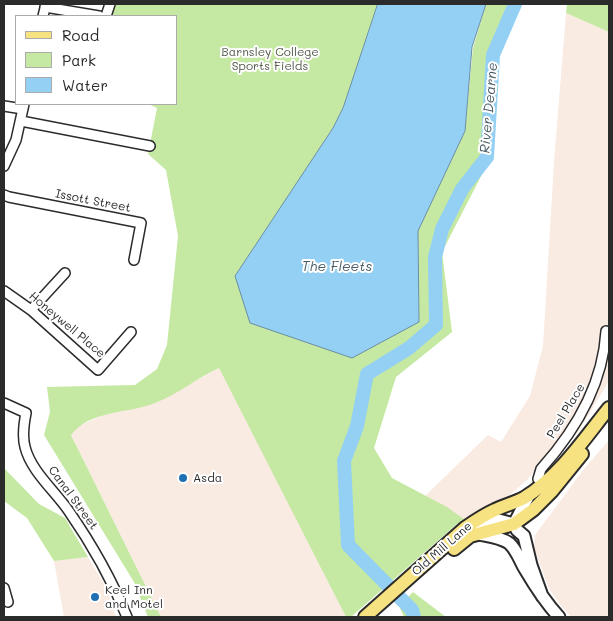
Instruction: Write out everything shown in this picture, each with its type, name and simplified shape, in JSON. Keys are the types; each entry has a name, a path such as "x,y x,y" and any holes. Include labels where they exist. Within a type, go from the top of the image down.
{"main road":[{"name":"Old Mill Lane","path":"405,586 462,541 478,534 516,527 533,510 569,458 609,408"},
{"name":"Old Mill Lane","path":"377,617 393,598 465,528 479,518 548,487 609,422"},
{"name":"Old Mill Lane","path":"366,617 393,598"}],"street":[{"path":"46,5 94,15"},
{"path":"4,106 24,106 16,140 4,166"},
{"path":"21,121 145,143"},
{"name":"Issott Street","path":"4,195 141,223 134,260"},
{"path":"31,310 65,273"},
{"name":"Honeywell Place","path":"4,291 31,310 98,370 131,332"},
{"name":"Peel Place","path":"548,487 538,479 540,469 564,440 584,408 595,385 605,353 606,331"},
{"name":"Canal Street","path":"4,403 26,413 23,434 24,446 29,457 88,541 127,617"},
{"path":"516,551 514,538 516,527 529,494"},
{"path":"465,528 499,520 516,527 524,536 531,565 542,596"},
{"path":"478,534 498,538 509,543 516,551 524,568 542,596 559,617"},
{"path":"4,588 8,602"}],"shaded area":[{"path":"566,13 609,32 609,381 578,432 494,508 465,520 425,496 488,435 501,442 530,396 543,346 554,162"},
{"path":"219,368 346,617 161,617 71,435 77,427 103,415 155,403"},
{"path":"609,440 609,617 571,617 549,589 534,548 535,535 584,469"},
{"path":"88,557 107,589 116,617 64,617 54,561"}],"green space":[{"name":"Barnsley College Sports Fields","path":"115,4 378,4 343,108 333,128 235,276 419,321 418,231 465,131 473,48 486,4 515,4 493,55 492,155 442,252 452,332 396,377 374,448 392,478 447,507 465,520 457,524 351,617 346,617 219,368 163,400 144,407 88,421 71,435 161,617 148,617 134,582 44,435 50,412 47,387 135,385 157,369 167,345 178,236 166,170 148,154 157,108 150,105 178,105 178,15 112,15"},
{"path":"567,4 609,4 609,32 566,13"},
{"path":"4,468 39,504 65,518 88,557 54,561 27,518 4,501"},
{"path":"413,592 446,617 404,617 399,606"}],"water":[{"name":"The Fleets","path":"378,4 486,4 472,47 465,131 418,231 419,322 352,358 250,323 235,276 333,128 343,108"}],"waterway":[{"name":"River Dearne","path":"414,617 412,610 348,545 344,461 357,426 367,374 409,348 436,325 435,257 442,229 462,189 487,157 493,55 515,4"}],"place":[{"name":"Asda","path":"183,478"},
{"name":"Keel Inn and Motel","path":"95,597"}]}
